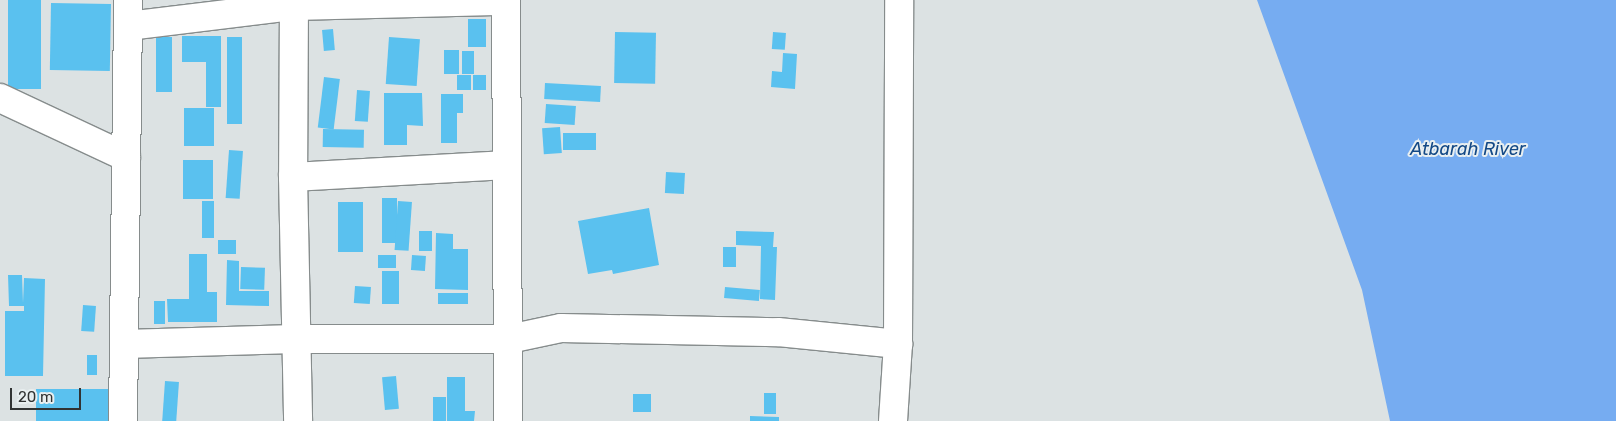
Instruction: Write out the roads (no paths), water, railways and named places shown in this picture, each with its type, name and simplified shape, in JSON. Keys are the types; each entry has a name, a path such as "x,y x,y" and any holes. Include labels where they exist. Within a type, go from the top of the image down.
{"street":[{"path":"893,421 898,344 899,0"},
{"path":"123,421 128,13 294,3 506,1 508,421"},
{"path":"294,3 293,177 298,421"},
{"path":"0,98 126,157"},
{"path":"293,177 507,165"},
{"path":"124,344 295,339 509,339 561,328 778,332 898,344"}],"water":[{"name":"Atbarah River","path":"1257,0 1616,0 1616,421 1390,421 1362,290"}]}
